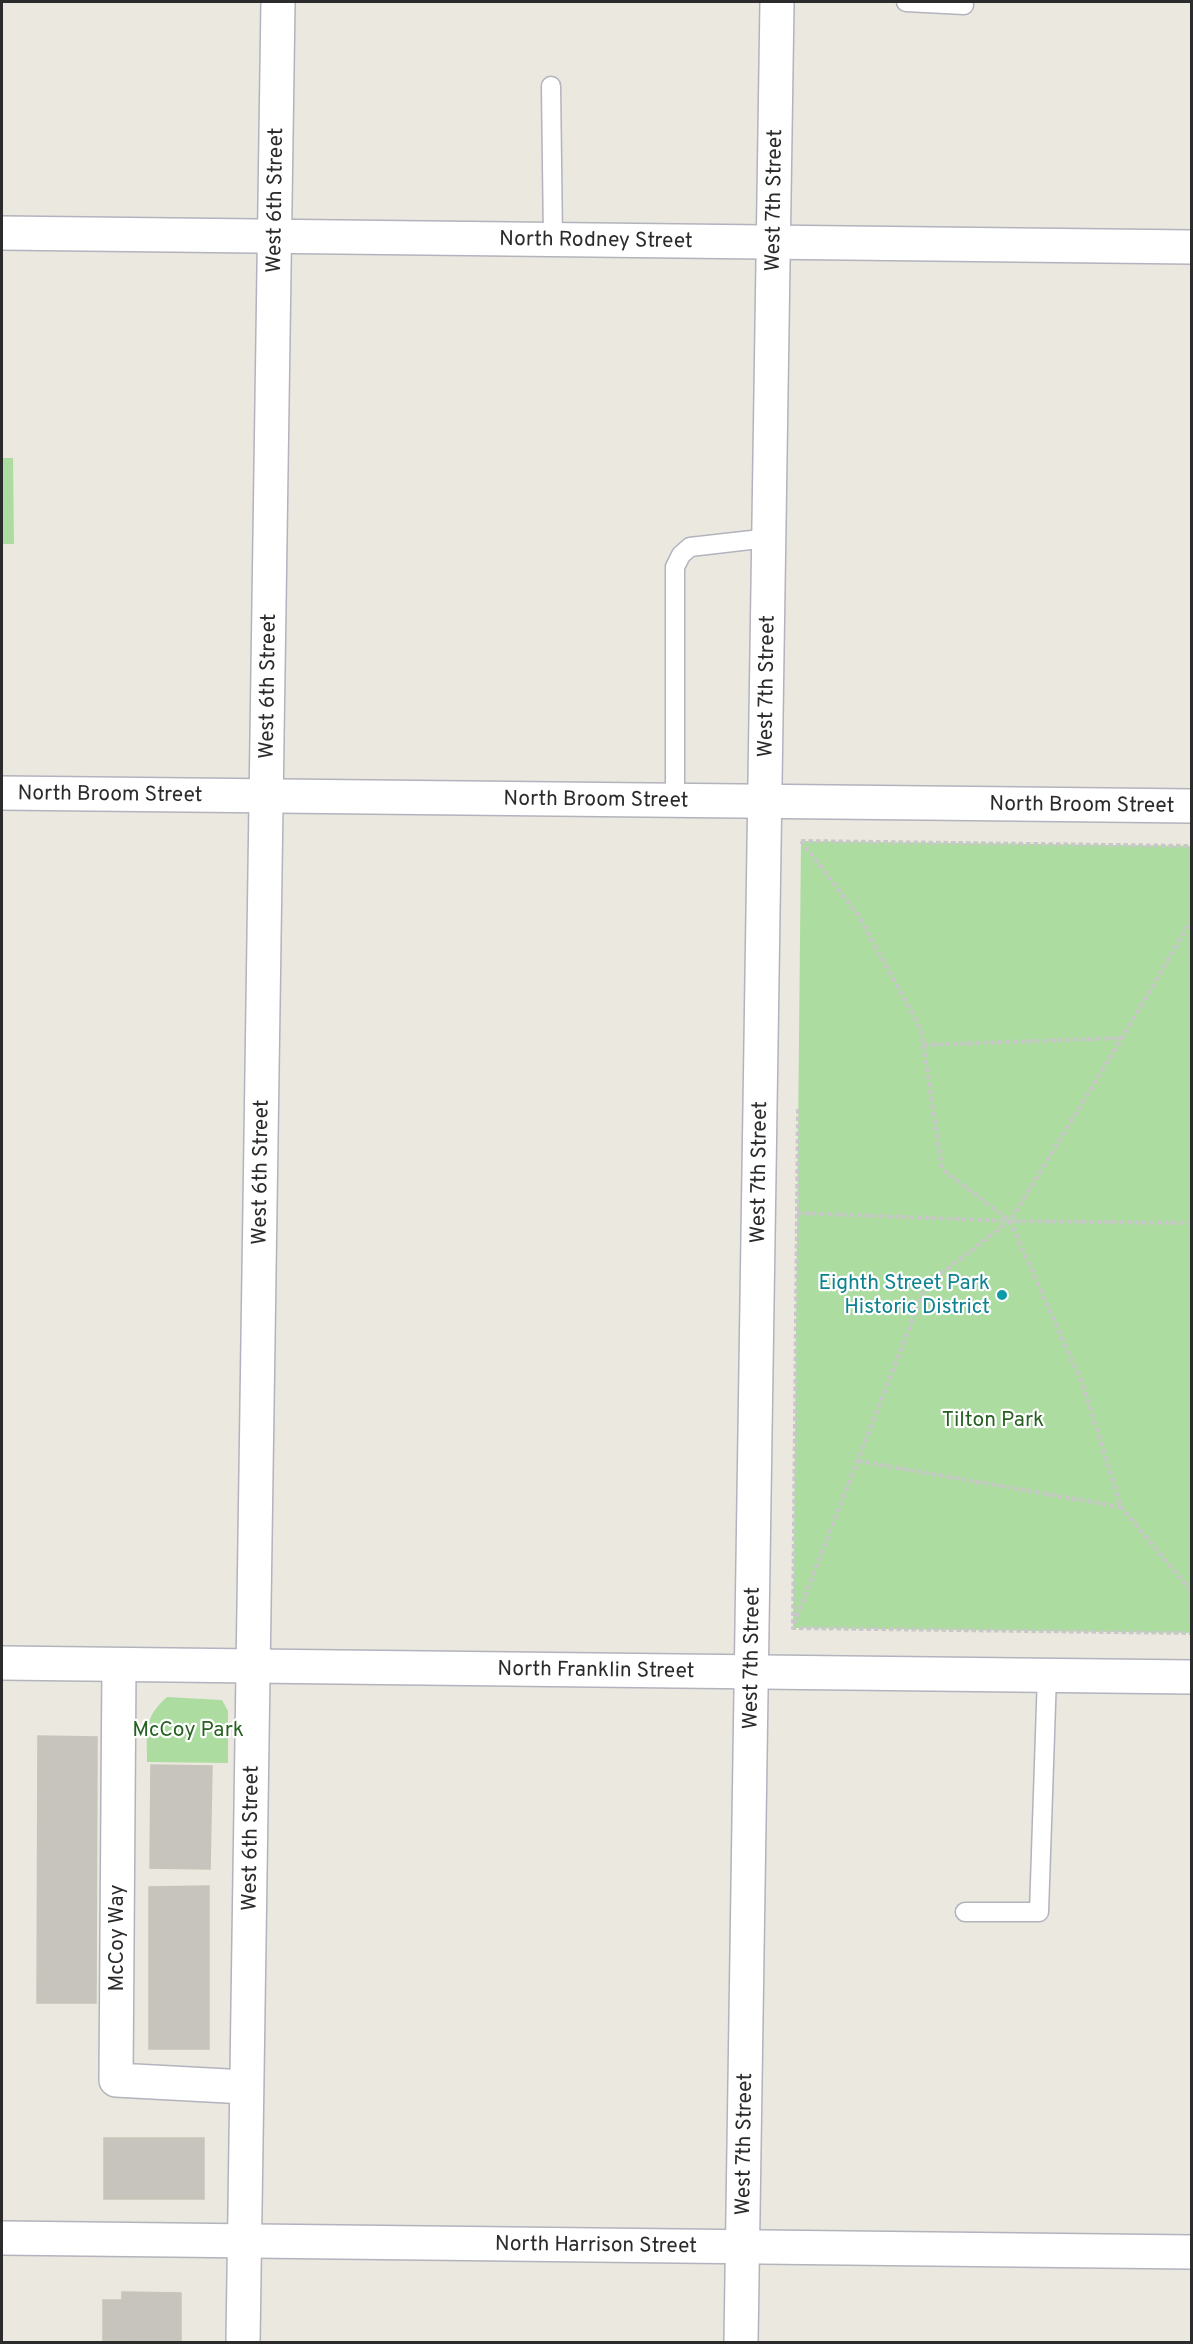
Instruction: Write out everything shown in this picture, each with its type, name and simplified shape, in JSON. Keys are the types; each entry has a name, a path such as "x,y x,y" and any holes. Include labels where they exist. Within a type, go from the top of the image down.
{"street":[{"name":"West 6th Street","path":"243,2343 278,2"},
{"name":"West 7th Street","path":"741,2343 777,2"},
{"name":"North Rodney Street","path":"2,233 1191,247"},
{"name":"North Broom Street","path":"2,793 1191,806"},
{"name":"North Franklin Street","path":"2,1663 1191,1677"},
{"name":"McCoy Way","path":"119,1665 116,2080 246,2087"},
{"name":"North Harrison Street","path":"2,2238 1191,2252"}],"lane":[{"path":"906,2 964,5"},
{"path":"551,86 552,240"},
{"path":"675,800 675,567 681,555 690,547 768,538"},
{"path":"965,1912 1039,1912 1047,1675"}],"path":[{"path":"801,841 1191,846"},
{"path":"801,841 801,853"},
{"path":"801,841 858,915 921,1029 942,1168 1010,1221 1083,1385 1121,1507 1191,1592"},
{"path":"793,1628 926,1284 1010,1221 1122,1038 1191,919"},
{"path":"923,1045 1122,1038"},
{"path":"793,1628 798,1108"},
{"path":"797,1213 1010,1221 1191,1223"},
{"path":"858,1461 1121,1507"},
{"path":"793,1628 1191,1633"}],"green space":[{"path":"2,458 13,458 14,544 2,544"},
{"name":"Tilton Park","path":"801,841 1191,846 1191,1633 793,1628"},
{"name":"McCoy Park","path":"167,1697 222,1700 228,1711 228,1763 147,1762 147,1734 150,1719"}],"building":[{"path":"38,1736 97,1737 96,2003 37,2003"},
{"path":"151,1765 212,1766 210,1869 150,1868"},
{"path":"209,1886 209,2049 149,2049 149,1887"},
{"path":"104,2138 204,2138 204,2199 104,2199"},
{"path":"122,2292 181,2293 181,2320 103,2320 103,2300 122,2300"},
{"path":"103,2320 181,2320 181,2342 103,2341"}],"place":[{"name":"Eighth Street Park Historic District","path":"1002,1295"}]}
